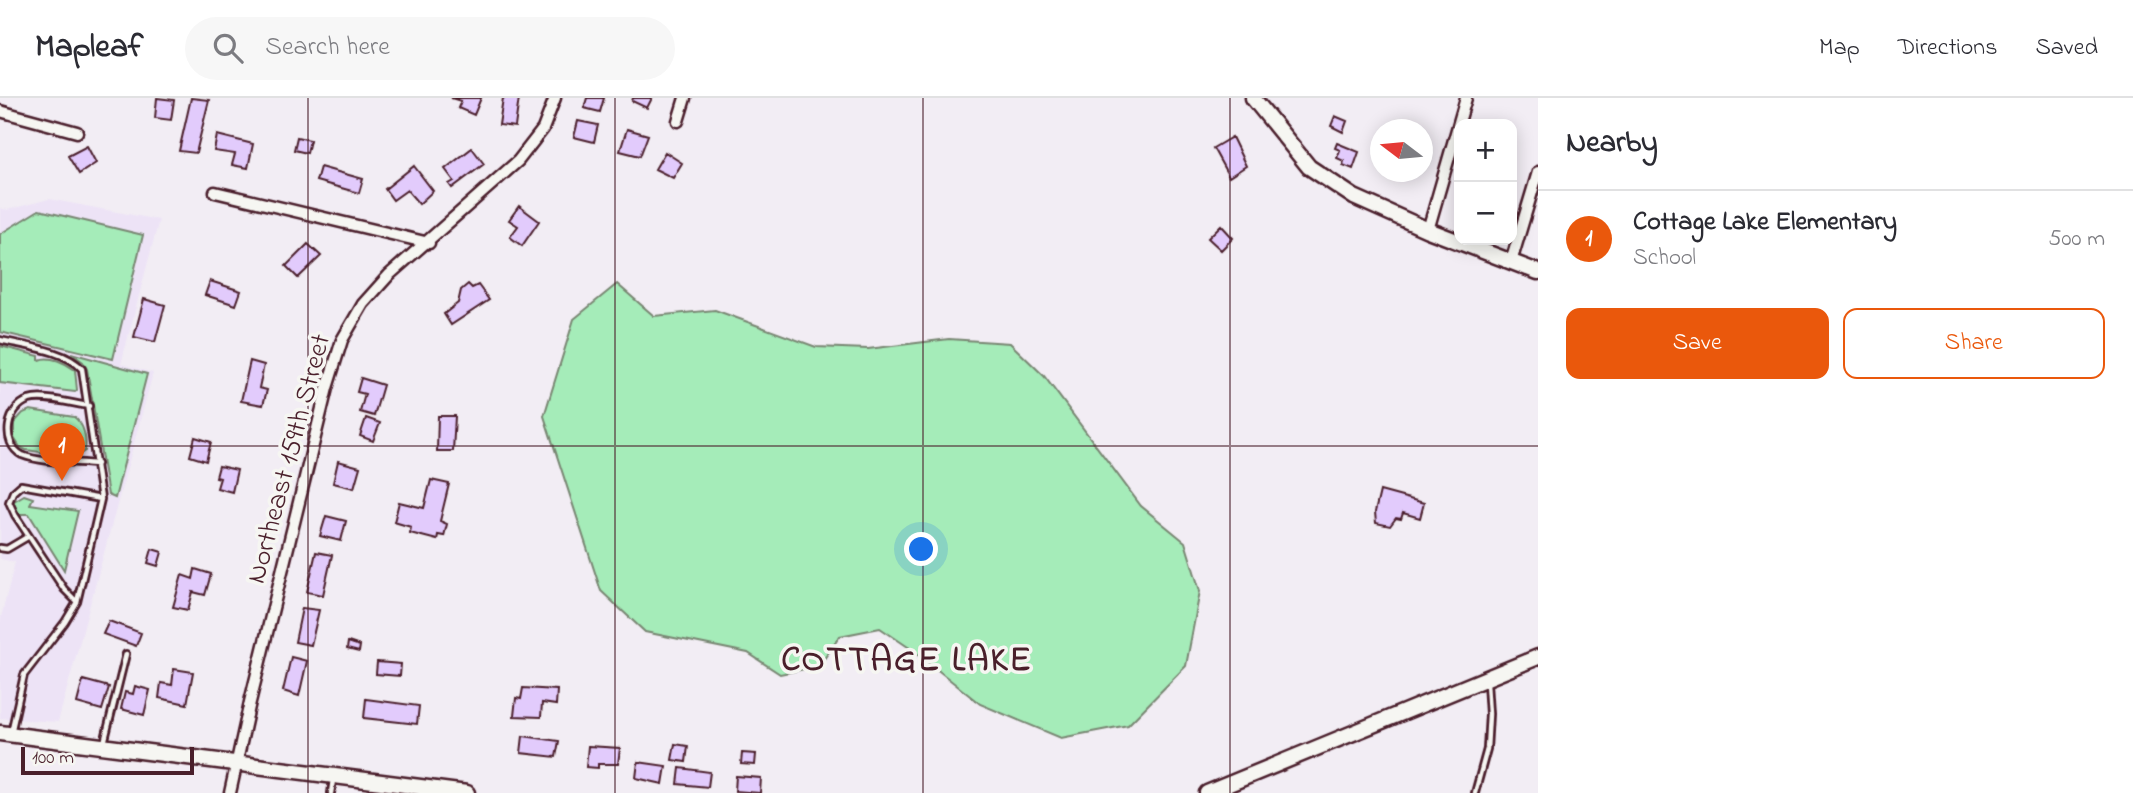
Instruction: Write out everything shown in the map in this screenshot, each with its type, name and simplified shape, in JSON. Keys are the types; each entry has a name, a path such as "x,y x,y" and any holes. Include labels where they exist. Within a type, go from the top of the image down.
{"street":[{"name":"Northeast 159th Street","path":"230,793 327,388 342,340 363,304 389,275 429,243 518,161 543,129 555,98"},
{"path":"678,121 685,98"},
{"path":"1253,98 1309,167 1354,197 1428,230 1538,272"},
{"path":"1428,230 1466,98"},
{"path":"0,111 77,132"},
{"path":"1511,262 1538,172"},
{"path":"215,192 429,243"},
{"path":"1207,793 1538,657"},
{"path":"6,734 467,793"}],"lane":[{"path":"0,340 66,356 82,369 101,499 77,601 65,622 24,675 6,734"},
{"path":"89,406 31,399 9,416 6,432 10,444 19,454 97,464"},
{"path":"77,601 64,589 9,502 13,492 21,485 101,499"},
{"path":"0,548 7,549 29,536"},
{"path":"103,747 125,654"},
{"path":"1475,793 1487,749 1489,714 1486,678"},
{"path":"331,793 334,775"}],"shaded area":[{"path":"49,199 159,220 121,364 153,373 58,722 0,718 0,621 15,562 0,559 0,208 7,210"}],"green space":[{"path":"39,210 143,235 113,359 0,332 0,234"},
{"path":"617,284 654,316 715,310 816,347 868,349 949,339 1010,343 1044,376 1141,506 1185,542 1200,591 1186,666 1128,725 1061,738 980,704 914,651 880,628 840,636 819,666 780,674 748,653 645,632 601,591 544,416 574,319"},
{"path":"0,346 39,356 39,360 53,359 67,365 75,370 77,390 75,392 0,383"},
{"path":"71,353 147,374 115,498 108,495 87,369 83,362"},
{"path":"30,410 74,417 84,432 85,451 76,457 20,447 14,438 14,423"},
{"path":"24,495 33,498 30,504 78,511 64,570 29,514 19,514 14,506 14,501"}],"building":[{"path":"157,98 174,100 171,120 155,118"},
{"path":"191,98 209,100 196,153 179,151"},
{"path":"451,98 481,98 474,115 458,108 461,101"},
{"path":"503,98 519,98 515,127 499,125"},
{"path":"587,98 604,98 600,112 584,108"},
{"path":"633,98 652,98 647,108 632,101"},
{"path":"1335,116 1347,121 1343,132 1331,126"},
{"path":"578,121 598,125 594,142 574,137"},
{"path":"627,129 648,135 640,156 620,151"},
{"path":"217,135 253,144 248,168 232,165 235,154 214,151"},
{"path":"297,137 310,140 307,153 294,150"},
{"path":"1232,137 1246,166 1229,177 1213,148"},
{"path":"1337,143 1359,152 1353,169 1343,165 1344,161 1337,158 1340,150 1335,148"},
{"path":"87,146 96,163 79,174 68,156"},
{"path":"472,148 484,164 452,188 449,184 454,181 445,169"},
{"path":"665,152 682,163 673,178 655,169"},
{"path":"414,166 433,191 419,204 407,190 393,200 385,189"},
{"path":"320,167 363,179 359,193 316,181"},
{"path":"519,206 539,221 522,246 510,237 518,226 509,220"},
{"path":"1221,225 1233,238 1221,250 1208,238"},
{"path":"308,244 321,256 298,278 286,266"},
{"path":"210,281 241,291 236,305 205,295"},
{"path":"468,284 472,288 478,285 489,300 451,325 444,314 458,303 461,290"},
{"path":"144,299 165,305 155,342 134,337"},
{"path":"250,361 264,365 259,388 267,390 263,405 241,401"},
{"path":"361,378 383,385 374,416 360,412 365,394 357,392"},
{"path":"438,416 455,416 453,451 437,451"},
{"path":"366,418 380,423 373,441 360,436"},
{"path":"195,437 211,442 206,461 190,456"},
{"path":"338,461 360,467 354,488 333,483"},
{"path":"219,466 237,470 232,492 217,488"},
{"path":"431,480 449,484 440,521 447,524 444,536 438,535 437,540 410,533 411,527 394,522 399,502 424,508"},
{"path":"1380,491 1424,503 1420,518 1403,513 1401,519 1396,518 1390,526 1376,523 1375,512"},
{"path":"326,516 346,521 341,541 320,536"},
{"path":"152,549 162,552 158,566 148,563"},
{"path":"316,552 332,555 323,595 307,592"},
{"path":"195,569 211,574 205,595 193,592 188,610 173,607 182,575 193,579"},
{"path":"302,608 319,610 311,645 295,642"},
{"path":"109,621 141,633 136,646 103,634"},
{"path":"348,642 360,646 359,652 347,649"},
{"path":"291,657 307,661 299,696 283,691"},
{"path":"377,662 401,664 400,676 376,674"},
{"path":"174,669 193,672 187,704 159,698 161,683 172,685"},
{"path":"83,680 109,687 102,710 77,703"},
{"path":"135,686 150,690 144,715 121,709 125,692 133,694"},
{"path":"523,688 557,690 556,705 542,703 541,717 514,716 516,698 521,699"},
{"path":"366,699 419,706 417,724 364,718"},
{"path":"523,736 559,741 556,757 521,753"},
{"path":"675,744 688,746 686,762 672,760"},
{"path":"588,746 620,748 618,764 598,764 598,768 586,767"},
{"path":"742,753 756,754 755,765 741,764"},
{"path":"638,762 666,766 663,784 636,778"},
{"path":"680,768 710,772 708,787 678,784"},
{"path":"736,776 761,778 760,793 735,791"}],"place":[{"name":"Cottage Lake Elementary","path":"62,481"}],"district":[{"name":"COTTAGE LAKE","path":"907,661"}]}
